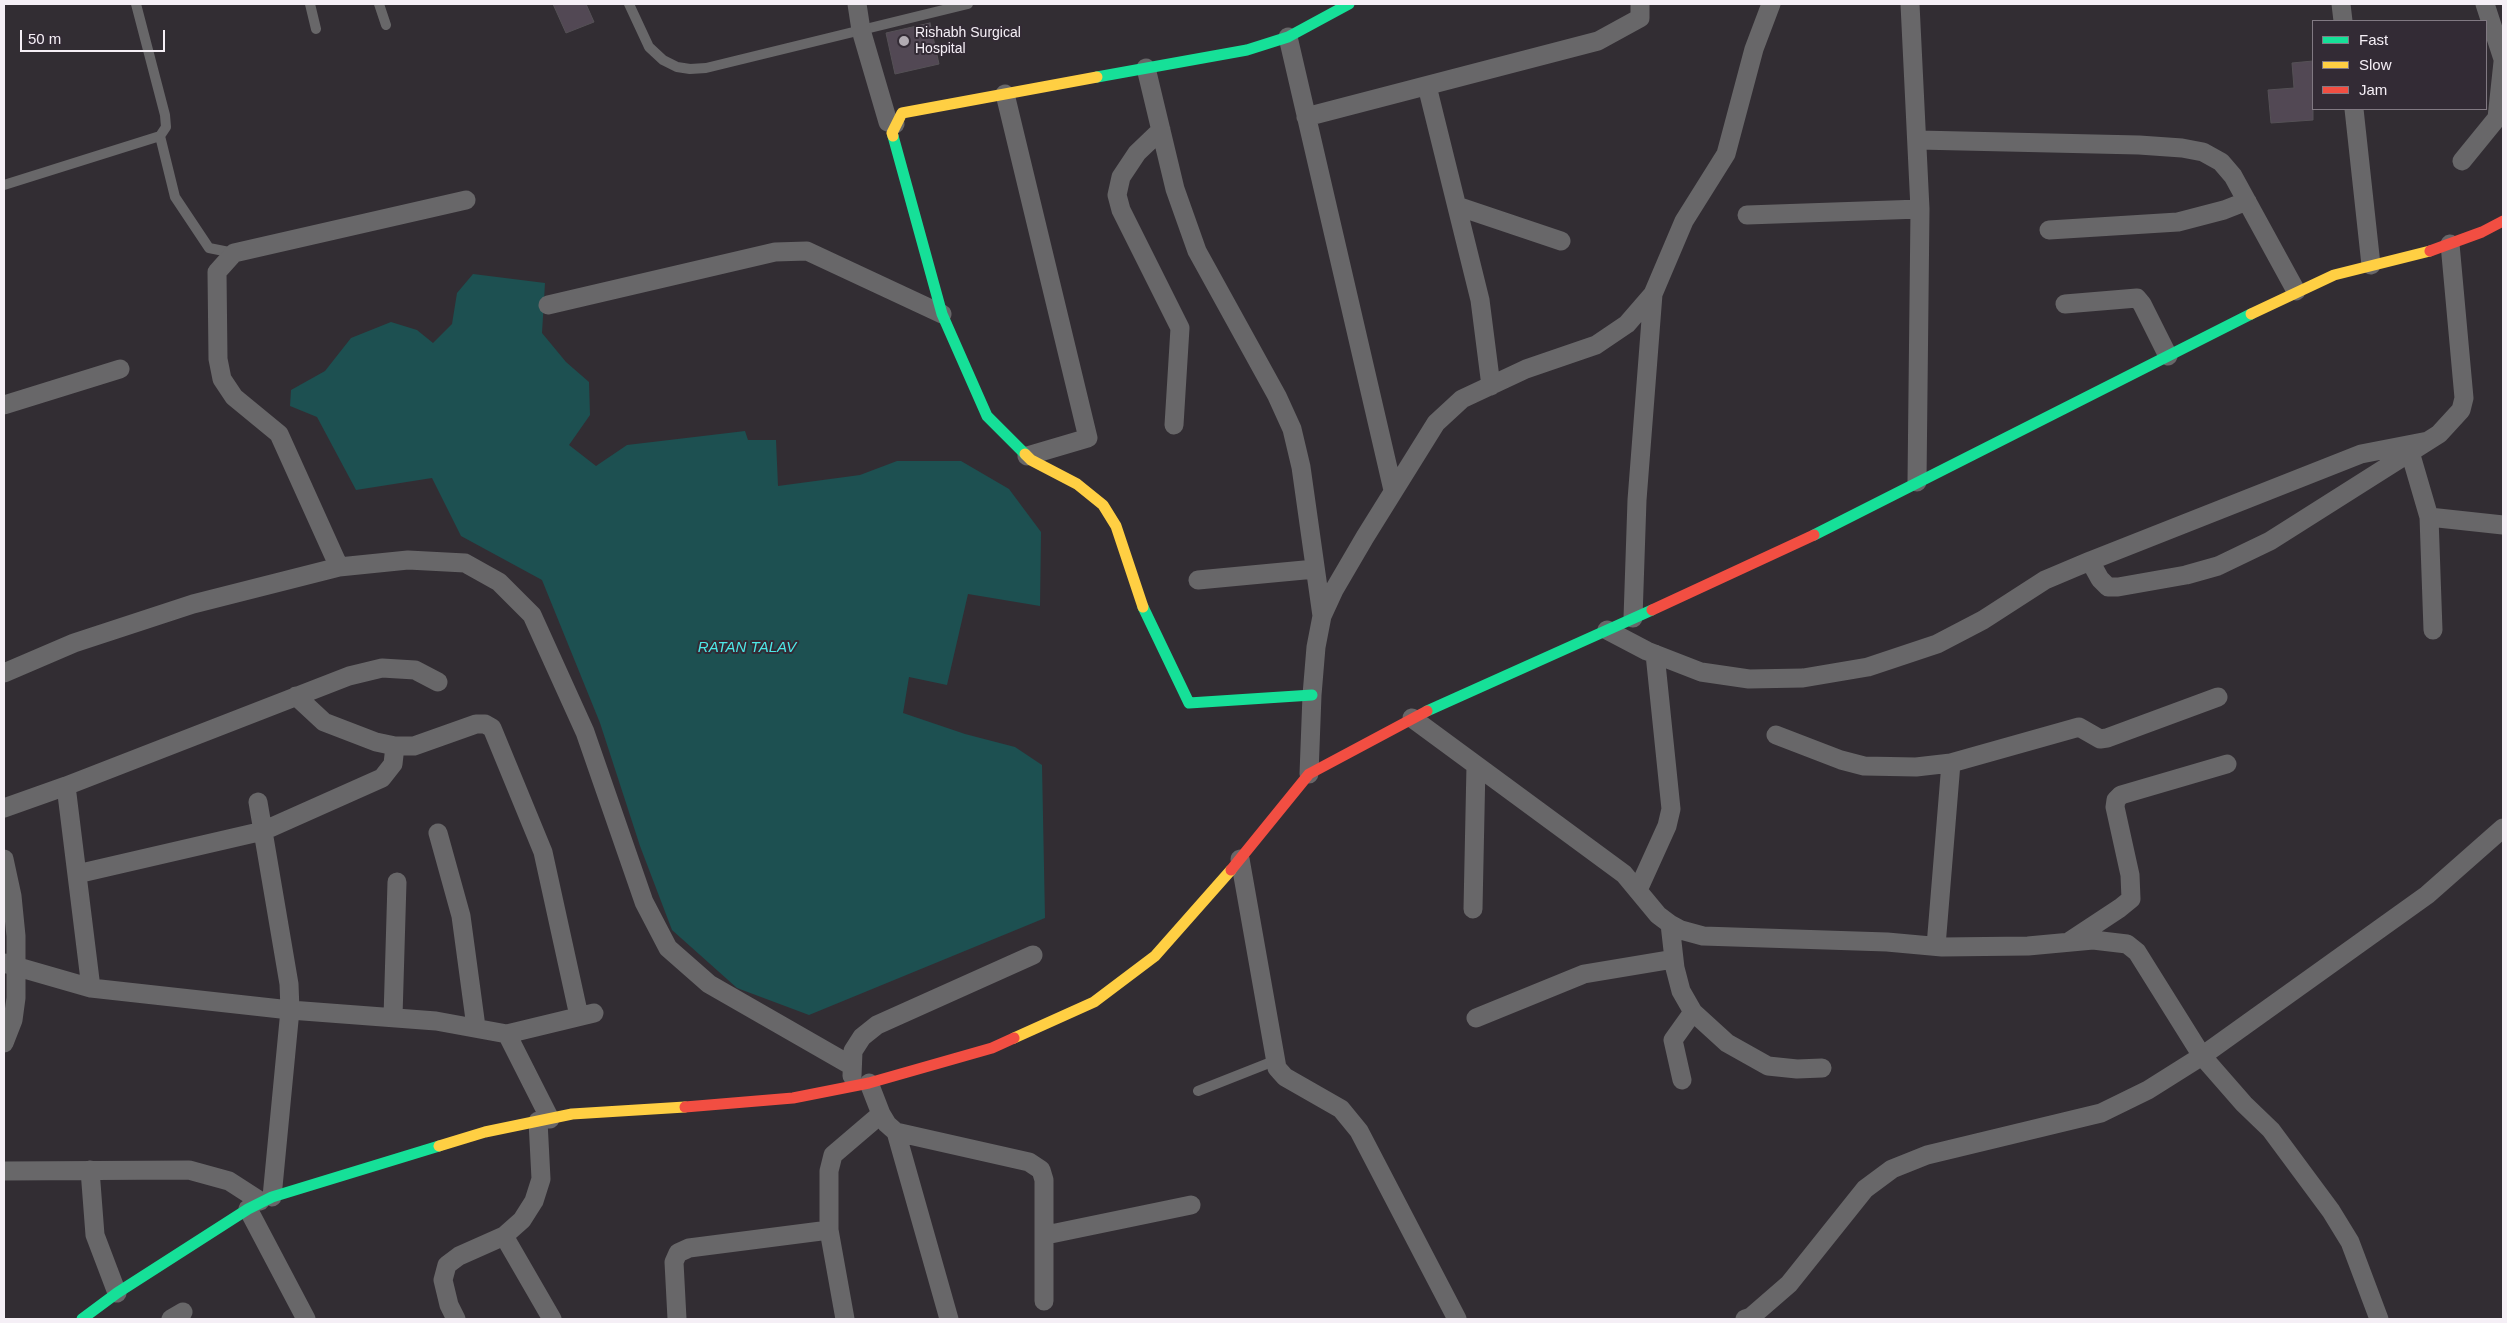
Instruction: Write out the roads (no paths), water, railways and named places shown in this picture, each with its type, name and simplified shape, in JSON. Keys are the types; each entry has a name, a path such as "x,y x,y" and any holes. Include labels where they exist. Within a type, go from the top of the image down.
{"street":[{"path":"857,4 861,30 888,122 895,124"},
{"path":"1312,695 1189,703 1147,620 1116,526 1103,505 1077,484 1031,460 987,416 942,314 892,133 902,113 1247,50 1288,37 1349,4"},
{"path":"1306,117 1598,41 1640,18 1640,4"},
{"path":"1310,774 1312,695 1316,647 1322,616 1334,590 1393,490 1436,423 1462,399 1526,369 1596,345 1627,324 1653,294 1684,221 1726,154 1754,49 1771,4"},
{"path":"1910,4 1920,209 1917,482"},
{"path":"2341,4 2344,20"},
{"path":"2462,161 2497,118 2502,54 2485,4"},
{"path":"1288,37 1393,490"},
{"path":"1146,68 1175,189 1197,251 1292,429 1301,467 1322,616"},
{"path":"1427,86 1480,300 1491,386"},
{"path":"1005,94 1088,438 1027,456"},
{"path":"2354,110 2371,265"},
{"path":"1161,130 1137,153 1121,177 1116,195 1121,210 1180,328 1174,425"},
{"path":"1918,140 2182,148 2203,152 2221,162 2233,176 2296,291"},
{"path":"339,567 279,434 234,397 222,379 218,359 217,272 234,253 466,200"},
{"path":"2049,230 2178,222 2224,210 2247,201"},
{"path":"1457,206 1561,241"},
{"path":"1747,215 1920,209"},
{"path":"82,1319 117,1293 260,1202 485,1132 572,1114 738,1104 793,1098 860,1085 992,1048 1094,1002 1155,956 1240,859 1310,774 1412,718 1770,556 2296,291 2334,275 2426,252 2450,244 2482,232 2503,221"},
{"path":"2090,561 2100,579 2108,587 2118,587 2186,575 2218,566 2270,541 2428,441 2455,420 2462,410 2464,398 2450,244"},
{"path":"548,305 775,252 807,251 942,314"},
{"path":"1633,618 1636,500 1653,294"},
{"path":"2065,304 2137,298 2142,304 2168,356"},
{"path":"4,405 120,369"},
{"path":"1607,630 1655,654 1701,672 1749,679 1803,678 1868,667 1937,644 1983,620 2045,580 2090,561 2362,454 2428,441"},
{"path":"2410,452 2429,517 2433,630"},
{"path":"2429,517 2503,525"},
{"path":"4,673 74,643 193,604 339,567 408,560 465,563 500,582 532,615 585,732 644,902 668,948 709,984 852,1066"},
{"path":"1198,580 1316,569"},
{"path":"1638,890 1667,826 1671,809 1655,654"},
{"path":"4,808 66,786 348,676 382,668 415,670 438,682"},
{"path":"9,965 91,988 290,1010 393,1017 476,1027 507,1034 586,1015 543,852 492,728 485,724 476,724 414,746 395,746 376,742 324,722 296,696"},
{"path":"1776,735 1840,760 1864,766 1916,767 1951,763 2069,728 2079,727 2100,739 2107,738 2218,697"},
{"path":"1412,718 1624,874 1658,915 1670,924 1703,936 1887,942 1936,946 2002,947 2113,941 2127,944 2137,952 2202,1056 2244,1104 2271,1130 2310,1182 2350,1242 2379,1319"},
{"path":"76,874 264,831 382,778 393,764 395,746"},
{"path":"1936,946 1951,763"},
{"path":"2067,943 2120,908 2130,899 2130,875 2115,807 2116,800 2121,795 2227,764"},
{"path":"1473,909 1476,766"},
{"path":"66,786 91,988"},
{"path":"258,802 289,984 290,1010 260,1202 306,1319"},
{"path":"1745,1319 1751,1317 1789,1284 1864,1189 1892,1169 1927,1155 2101,1113 2148,1090 2202,1056 2427,895 2503,828"},
{"path":"438,833 461,916 476,1027"},
{"path":"4,859 12,896 16,936 9,965 14,1012 4,1044"},
{"path":"1240,859 1274,1061 1280,1073 1341,1109 1359,1131 1457,1319"},
{"path":"393,1017 397,882"},
{"path":"1670,924 1674,959 1682,991 1693,1012 1727,1043 1768,1066 1797,1069 1822,1068"},
{"path":"1033,955 877,1025 862,1037 853,1051 852,1066 860,1085 886,1124 896,1132 1029,1162 1041,1170 1044,1180 1046,1235 1044,1301"},
{"path":"1476,1018 1584,974 1674,959"},
{"path":"1682,1080 1672,1040 1693,1012"},
{"path":"456,1319 449,1305 443,1280 447,1264 459,1256 504,1236 522,1220 534,1201 540,1179 544,1120 507,1034"},
{"path":"845,1319 829,1230 828,1184 833,1155 881,1114"},
{"path":"896,1132 950,1319"},
{"path":"90,1170 94,1235 117,1293"},
{"path":"4,1171 189,1170 229,1181 260,1202"},
{"path":"1046,1235 1191,1205"},
{"path":"677,1319 674,1262 678,1253 689,1248 829,1230"},
{"path":"504,1236 552,1319"}],"lane":[{"path":"4,185 160,136 166,127 165,115 136,4"},
{"path":"310,4 316,29"},
{"path":"379,4 386,25"},
{"path":"629,4 649,47 663,60 677,67 690,69 706,68 968,4"},
{"path":"160,136 175,197 209,248 234,253"},
{"path":"1198,1091 1274,1061"}],"water":[{"name":"RATAN TALAV","path":"473,274 545,283 542,333 566,362 589,382 590,415 569,445 596,466 627,445 745,431 748,440 776,440 778,486 860,475 897,461 961,461 1009,489 1041,532 1040,606 968,594 947,685 909,677 903,713 965,734 1015,747 1042,765 1045,918 809,1015 737,988 672,930 640,846 600,723 542,580 461,536 432,478 356,490 317,417 290,406 291,390 325,371 351,338 391,322 417,330 433,343 452,324 457,293"}],"place":[{"name":"Rishabh Surgical Hospital","path":"904,41"}]}
